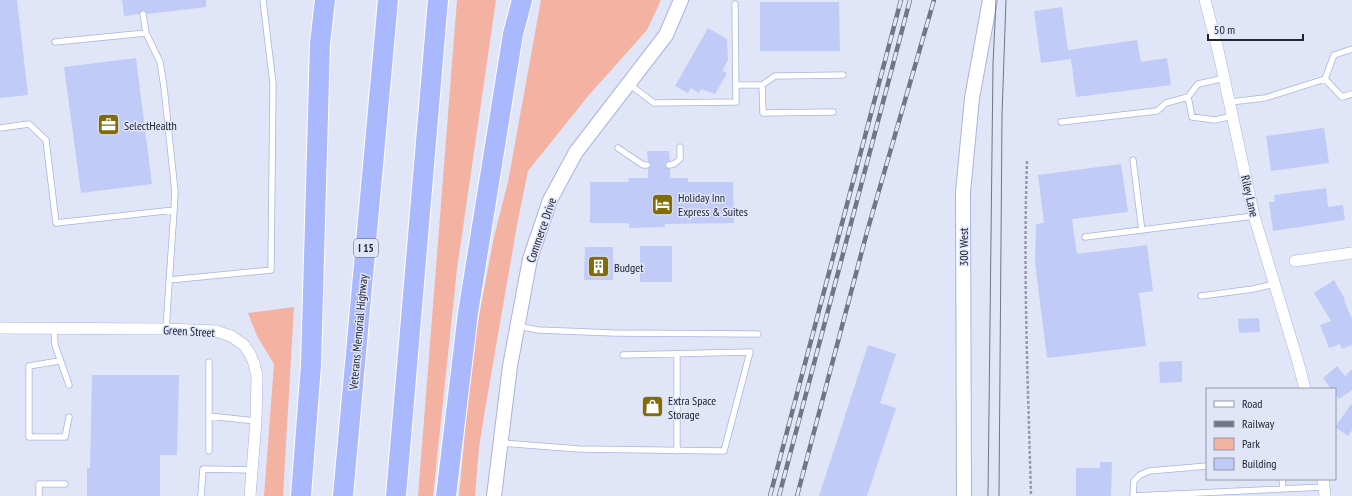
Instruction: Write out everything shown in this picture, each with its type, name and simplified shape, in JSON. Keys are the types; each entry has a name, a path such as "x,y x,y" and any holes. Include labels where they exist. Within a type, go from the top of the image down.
{"highway":[{"path":"301,496 311,365 320,43 318,0"},
{"path":"320,43 325,0"},
{"name":"Veterans Memorial Highway","path":"343,496 388,0"},
{"path":"396,496 438,0"},
{"path":"511,0 513,34"},
{"path":"446,496 468,313 513,34 522,0"}],"street":[{"name":"Commerce Drive","path":"494,496 499,443 517,326 530,259 550,200 576,152 666,35 681,0"},
{"name":"300 West","path":"964,496 963,192 972,98 990,0"},
{"name":"Riley Lane","path":"1205,0 1230,102 1254,216 1305,388"},
{"path":"1295,261 1352,253"},
{"name":"Green Street","path":"0,328 166,329 216,331 231,336 244,345 254,363 257,376 256,421 250,496"}],"lane":[{"path":"168,280 271,270 274,84 263,0"},
{"path":"628,84 654,103 736,102 736,4"},
{"path":"143,14 146,33 160,62 175,192 168,280 166,329"},
{"path":"55,42 146,33"},
{"path":"1325,79 1334,55 1352,49"},
{"path":"736,85 762,85 775,76 842,75"},
{"path":"1061,122 1157,111 1166,103 1188,97 1198,84 1224,78"},
{"path":"1325,79 1342,97 1352,94"},
{"path":"1230,102 1265,98 1325,79"},
{"path":"762,85 762,112 833,112"},
{"path":"1188,97 1192,117 1215,120 1233,116"},
{"path":"0,128 29,124 46,140 56,223 174,210"},
{"path":"669,165 674,164 680,159 680,147"},
{"path":"618,148 643,165 648,165"},
{"path":"1133,160 1142,231"},
{"path":"1085,237 1254,216"},
{"path":"1202,296 1253,290 1275,284"},
{"path":"517,326 538,330 614,333 758,334"},
{"path":"54,329 55,345 68,385"},
{"path":"499,443 579,449 724,451 750,352 623,355"},
{"path":"677,354 677,451"},
{"path":"59,361 29,366 29,437 65,437 68,416"},
{"path":"209,362 209,451"},
{"path":"209,416 256,421"},
{"path":"1206,466 1149,471 1140,475 1134,481 1133,496 1172,496 1324,487"},
{"path":"202,496 203,469 252,470"},
{"path":"1282,480 1283,489"},
{"path":"39,496 39,484 64,484"}],"path":[{"path":"1027,161 1025,218 1026,325 1031,496"}],"green space":[{"path":"457,0 496,0 457,269 433,496 418,496"},
{"path":"541,0 661,0 647,30 589,95 528,171 517,225 486,404 479,447 475,496 459,496 471,367 476,332 494,237 508,182"},
{"path":"294,307 283,496 264,496 274,364 257,336 248,313"}],"building":[{"path":"0,0 17,0 28,95 0,98"},
{"path":"122,0 206,0 206,7 147,14 143,10 139,14 124,16"},
{"path":"760,2 839,2 840,51 760,51"},
{"path":"1062,7 1068,50 1137,40 1141,62 1167,58 1171,85 1076,97 1071,59 1041,63 1034,11"},
{"path":"708,28 727,39 728,60 722,71 727,73 715,94 701,89 699,93 691,88 688,93 675,86"},
{"name":"SelectHealth","path":"136,58 152,184 81,193 64,67"},
{"path":"1324,128 1329,163 1271,171 1266,136"},
{"name":"Holiday Inn Express & Suites","path":"647,151 669,151 670,161 666,162 665,165 670,169 670,178 688,178 688,182 733,182 734,223 665,224 665,227 629,228 629,223 590,223 590,182 629,182 628,178 648,178 648,169 651,165 648,161"},
{"path":"1121,164 1128,212 1072,219 1077,254 1147,245 1153,291 1139,293 1146,346 1047,358 1035,263 1036,224 1044,223 1038,175"},
{"path":"1326,188 1328,207 1343,205 1345,220 1273,231 1269,202 1275,202 1274,195"},
{"path":"640,246 672,246 672,282 640,282"},
{"name":"Budget","path":"585,247 613,247 613,280 584,280"},
{"path":"1334,280 1345,299 1344,300 1352,319 1352,345 1342,349 1340,344 1329,348 1320,325 1331,321 1314,293"},
{"path":"1259,318 1260,332 1239,333 1238,319"},
{"path":"868,345 896,354 880,403 896,408 867,496 819,496"},
{"path":"1182,361 1182,382 1160,383 1159,362"},
{"path":"1337,366 1345,376 1352,369 1352,390 1339,399 1336,395 1336,388 1330,388 1323,378"},
{"path":"92,375 179,375 177,455 160,455 160,496 87,496 87,468 90,468"},
{"path":"1352,403 1352,430 1348,436 1336,428"},
{"path":"1100,462 1112,462 1111,496 1076,496 1076,468 1100,468"}],"tram line":[{"path":"988,496 993,64 996,0"},
{"path":"999,496 1002,115 1006,0"}],"railway":[{"path":"770,496 901,0"},
{"path":"779,496 910,0"},
{"path":"797,496 867,232 934,0"}],"place":[{"name":"SelectHealth","path":"108,125"},
{"name":"Holiday Inn Express & Suites","path":"662,204"},
{"name":"Budget","path":"599,267"},
{"name":"Extra Space Storage","path":"653,407"}]}
